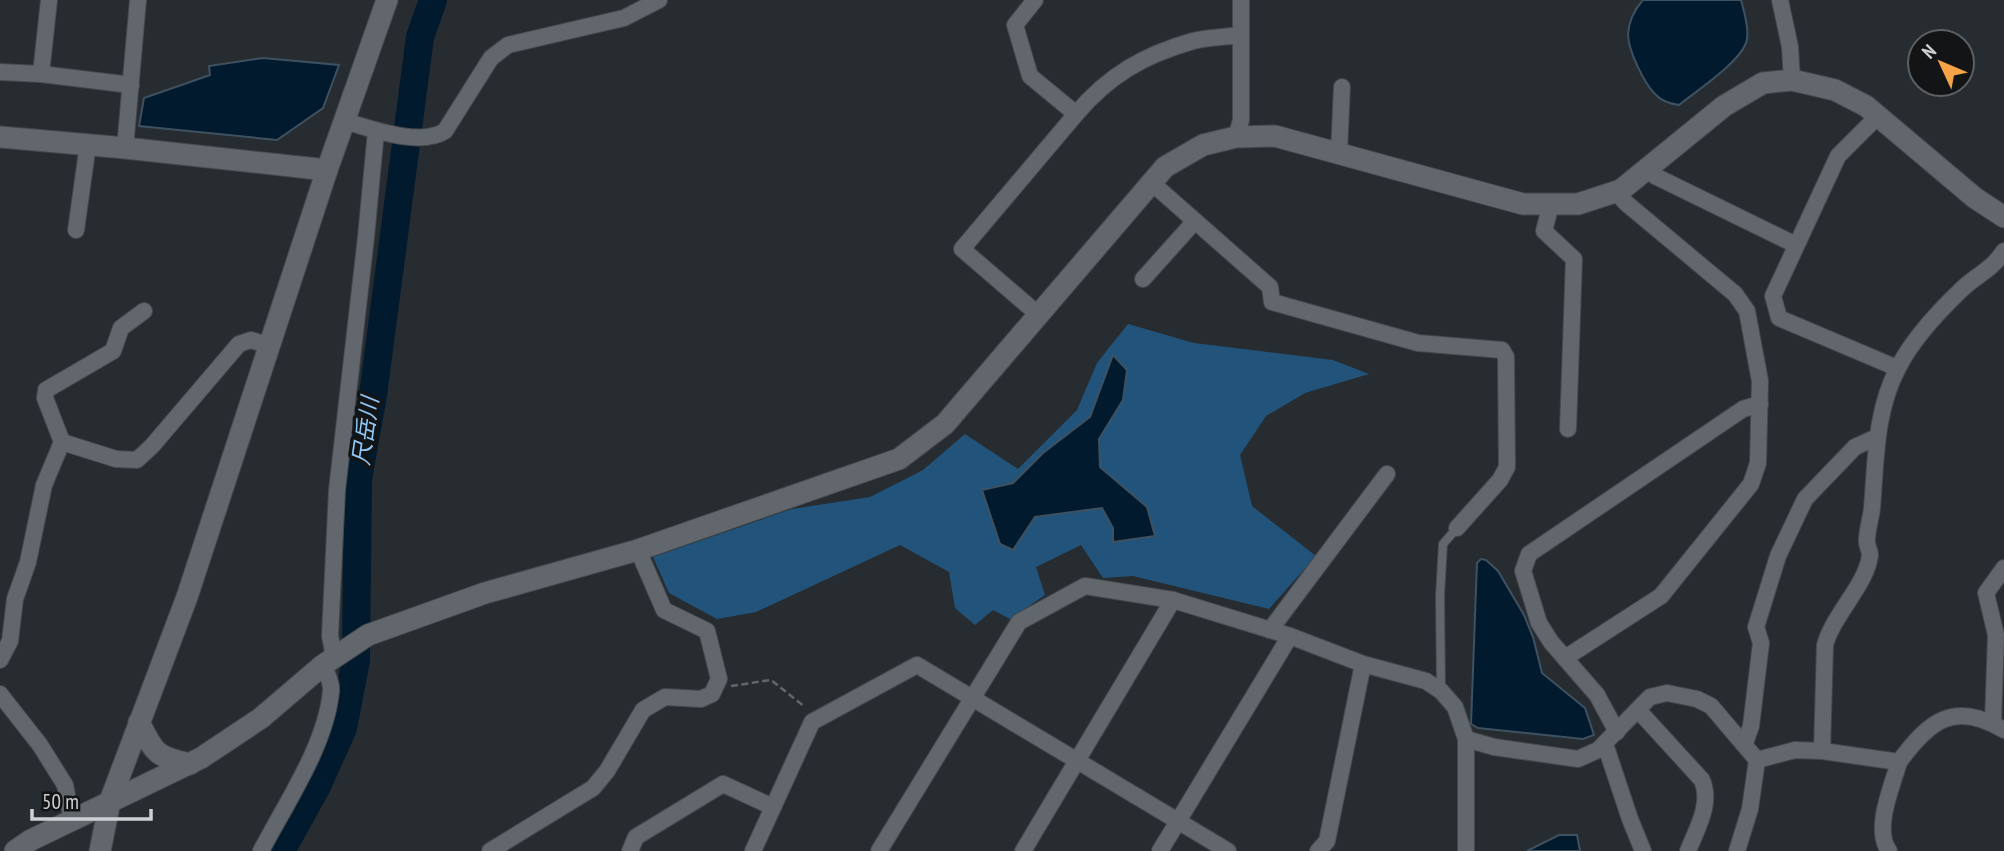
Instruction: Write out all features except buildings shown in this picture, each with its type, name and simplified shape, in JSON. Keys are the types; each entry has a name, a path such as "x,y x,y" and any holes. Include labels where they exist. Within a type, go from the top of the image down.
{"street":[{"path":"41,74 49,0"},
{"path":"125,148 138,0"},
{"path":"100,851 110,801 187,597 327,170 387,0"},
{"path":"345,121 388,135 436,137 445,131 491,58 508,45 624,18 659,0"},
{"path":"1035,0 1015,25 1030,76 1076,114"},
{"path":"1236,137 1241,120 1241,0"},
{"path":"1780,0 1790,47 1792,80"},
{"path":"1040,316 962,249 1097,90 1135,63 1195,40 1241,35"},
{"path":"0,72 131,85"},
{"path":"15,851 31,840 190,764 261,718 332,659 368,635 485,593 638,550 899,459 945,424 1165,167 1203,145 1236,137 1275,136 1523,204 1578,204 1621,190 1724,106 1763,83 1792,80 1835,90 1866,106 1975,198 2004,217"},
{"path":"1339,153 1342,87"},
{"path":"1878,116 1838,156 1773,296 1779,318 1898,368"},
{"path":"261,851 322,729 332,688 330,636 337,490 376,131"},
{"path":"0,137 327,170"},
{"path":"77,231 88,144"},
{"path":"1647,169 1655,176 1796,245"},
{"path":"1152,183 1270,287 1272,302 1418,344 1502,350 1506,357 1507,467 1500,480 1457,528"},
{"path":"1564,658 1661,596 1751,484 1758,463 1760,381 1747,311 1735,294 1616,192"},
{"path":"1551,204 1544,231 1574,259 1568,429"},
{"path":"1143,279 1195,221"},
{"path":"1822,751 1825,645 1829,631 1861,579 1870,554 1866,542 1877,436 1884,404 1898,368 1919,337 1962,288 1994,266 2004,251"},
{"path":"0,660 10,641 15,599 28,562 44,485 62,442 45,398 46,390 113,351 121,328 144,311"},
{"path":"62,442 116,459 136,460 152,446 239,345 251,340 270,346"},
{"path":"1617,732 1597,695 1551,642 1539,622 1523,571 1529,554 1743,409 1760,404"},
{"path":"1745,743 1751,726 1761,643 1756,627 1778,556 1805,499 1855,447 1877,436"},
{"path":"1270,630 1387,474"},
{"path":"490,851 593,788 607,771 643,710 665,697 701,699 712,694 714,690 719,679 707,631 664,610 638,550"},
{"path":"1889,851 1883,843 1881,829 1899,762 1930,726 1951,715 1977,718 1999,726 1996,635 1986,593 2004,568"},
{"path":"879,851 1019,622 1085,586 1173,600 1290,636 1363,664 1426,681 1441,691 1455,707 1466,739 1465,851"},
{"path":"1023,851 1173,600"},
{"path":"1160,851 1290,636"},
{"path":"1318,851 1327,841 1363,664"},
{"path":"753,851 811,722 917,665 1228,851"},
{"path":"1466,739 1494,747 1578,759 1598,750 1650,698 1667,693 1697,699 1711,706 1757,760 1750,809 1737,851"},
{"path":"0,694 40,745 65,785 72,820"},
{"path":"1638,710 1702,779 1707,792 1704,811 1688,851"},
{"path":"139,722 152,749 168,760 190,764"},
{"path":"1605,744 1643,851"},
{"path":"1757,760 1795,750 1822,751 1899,762"},
{"path":"630,851 636,837 723,784 773,807"}],"lane":[{"path":"1441,691 1440,596 1443,544 1457,528"}],"path":[{"path":"714,690 771,680 819,718"}],"shaded area":[{"path":"1643,0 1741,0 1747,29 1744,47 1729,65 1679,105 1669,103 1655,94 1646,82 1637,66 1629,41 1631,20"},
{"path":"263,58 339,65 323,108 277,140 139,126 144,98 210,75 209,66"},
{"path":"1128,324 1194,343 1333,360 1369,374 1305,393 1266,416 1240,455 1252,506 1316,556 1269,609 1133,576 1103,578 1081,545 1036,567 1045,595 1010,619 993,610 975,625 955,608 949,572 900,545 756,612 717,619 669,593 653,557 792,509 870,497 923,470 965,434 1018,469 1077,410 1097,363"},
{"path":"1113,355 1127,370 1123,400 1099,439 1100,467 1147,507 1155,536 1113,542 1113,528 1102,508 1035,517 1013,550 1000,544 982,490 1013,483 1043,453 1090,417"},
{"path":"1481,559 1498,571 1524,615 1542,673 1585,708 1594,735 1583,739 1478,728 1471,724 1477,563"},
{"path":"1559,835 1577,835 1580,851 1527,851"}],"waterway":[{"name":"尺岳川","path":"281,851 317,786 343,728 356,660 358,479 373,395 420,37 433,0"}]}
